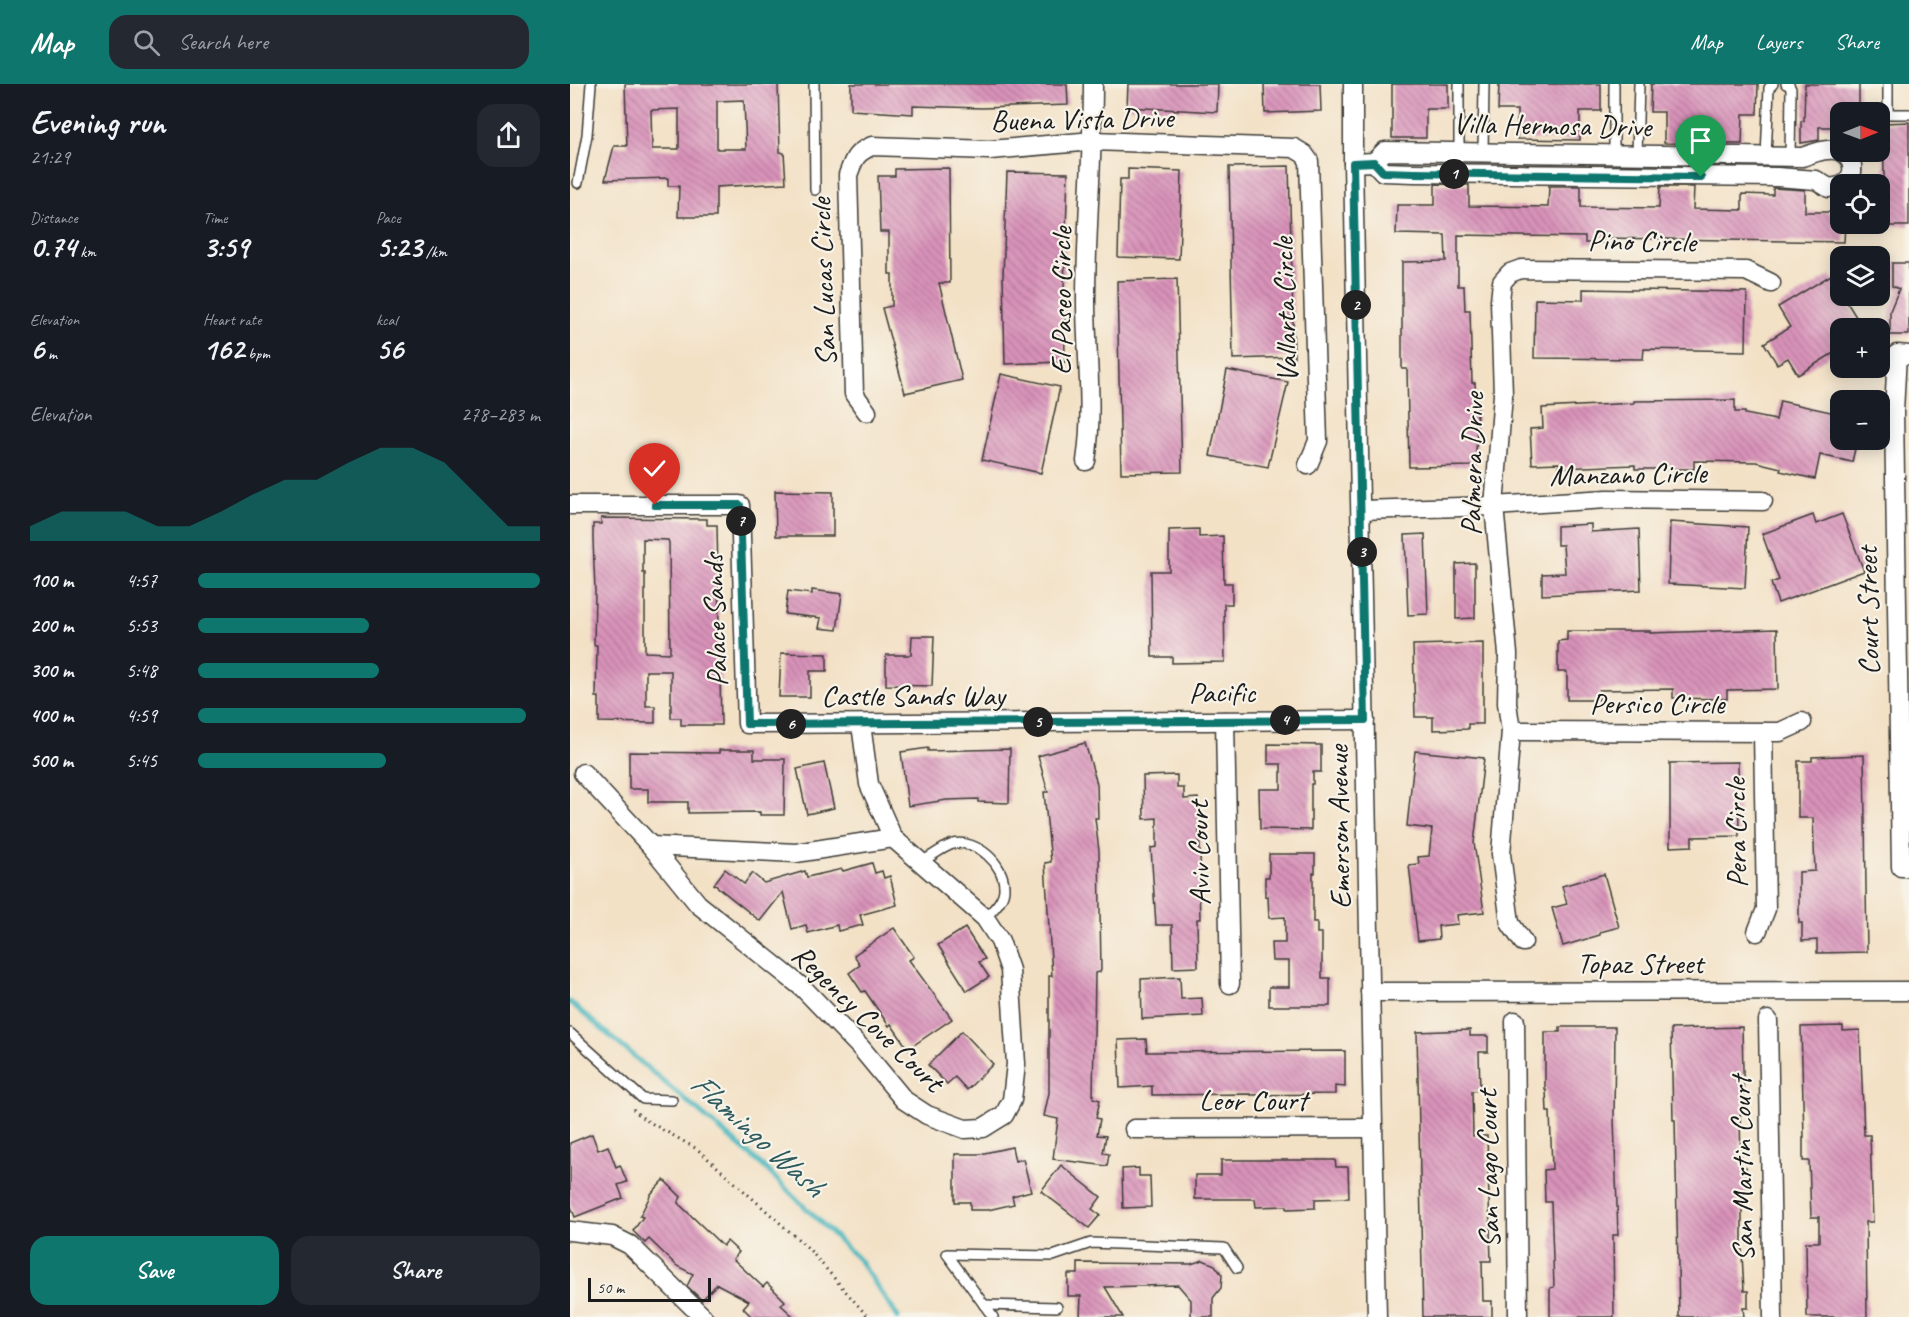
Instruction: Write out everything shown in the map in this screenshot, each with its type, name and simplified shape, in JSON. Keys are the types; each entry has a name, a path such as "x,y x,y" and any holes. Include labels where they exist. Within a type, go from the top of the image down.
{"street":[{"name":"El Paseo Circle","path":"1086,460 1090,436 1086,299 1093,141 1093,84"},
{"name":"Emerson Avenue","path":"1353,84 1377,1317"},
{"name":"Buena Vista Drive","path":"861,150 872,146 990,150 1093,141 1294,148 1304,154"},
{"name":"Villa Hermosa Drive","path":"1353,163 1374,162 1385,151 1802,157 1830,149"},
{"name":"San Lucas Circle","path":"861,150 853,159 848,175 855,394 867,412"},
{"name":"Vallarta Circle","path":"1304,154 1309,162 1318,441 1308,465"},
{"name":"Villa Hermosa Drive","path":"1374,162 1383,172 1778,177 1816,180 1830,188"},
{"name":"Pino Circle","path":"1510,273 1521,269 1746,271 1771,283"},
{"name":"Palmera Drive","path":"1510,273 1502,282 1500,301 1503,395 1494,506 1508,654 1507,703 1511,731 1501,854 1510,923 1523,942"},
{"name":"Court Street","path":"1903,355 1894,411 1905,867"},
{"name":"Manzano Circle","path":"1361,510 1607,500 1763,501"},
{"name":"Palace Sands","path":"570,505 740,505 747,724"},
{"name":"Pacific","path":"1115,722 1365,720"},
{"name":"Aviv Court","path":"1225,721 1230,984"},
{"name":"Castle Sands Way","path":"747,724 1115,722"},
{"name":"Persico Circle","path":"1511,731 1780,732 1802,722"},
{"name":"Regency Cove Court","path":"583,773 651,846 698,904 803,988 861,1048 904,1101 927,1115 965,1129 982,1128 1004,1115 1012,1100 1016,1064 1010,970 1000,941 985,918 893,838 869,784 861,723"},
{"name":"Pera Circle","path":"1757,932 1766,909 1763,732"},
{"path":"651,846 796,853 893,838"},
{"name":"Topaz Street","path":"1370,992 1909,991"},
{"name":"San Martin Court","path":"1768,1020 1773,1317"},
{"name":"San Lago Court","path":"1515,1021 1518,1317"},
{"name":"Leor Court","path":"1134,1129 1373,1128"},
{"path":"570,1231 612,1236 630,1245 703,1317"}],"lane":[{"path":"578,183 587,135 591,84"},
{"path":"814,84 815,190"},
{"path":"1459,84 1471,152 1471,174"},
{"path":"1471,152 1484,84"},
{"path":"1614,84 1625,154 1625,176"},
{"path":"1625,154 1639,84"},
{"path":"1773,84 1769,88 1778,157 1778,177"},
{"path":"1778,157 1791,89 1786,84"},
{"path":"1888,84 1888,114 1909,114"},
{"path":"921,862 952,844 969,844 989,855 1000,871 1005,888 998,904 985,918"},
{"path":"570,1033 643,1099 672,1100"},
{"path":"993,1317 947,1254 1053,1256 1091,1243 1224,1248 1237,1268"},
{"path":"984,1305 1057,1307"}],"path":[{"path":"627,1103 644,1119 697,1149 808,1248 868,1317"}],"building":[{"path":"625,84 778,84 780,152 784,153 786,183 716,187 716,217 678,217 679,186 668,186 668,178 605,180 614,146 627,146","holes":["744,100 746,149 717,149 717,101","679,109 679,149 652,149 651,110"]},
{"path":"851,84 1067,84 1068,105 982,108 913,106 913,114 851,110"},
{"path":"1128,84 1218,84 1217,112 1127,107"},
{"path":"1264,84 1320,84 1321,111 1265,113"},
{"path":"1392,84 1448,84 1448,109 1426,109 1426,138 1392,138"},
{"path":"1499,84 1601,84 1601,111 1580,111 1580,140 1517,139 1517,110 1498,110"},
{"path":"1651,84 1758,84 1757,114 1743,114 1742,144 1664,143 1664,112 1650,112"},
{"path":"1805,84 1859,84 1859,102 1830,102 1830,127 1819,127 1819,140 1801,143 1801,121 1804,121"},
{"path":"1909,122 1909,226 1890,226 1890,174 1884,174 1884,162 1890,162 1890,123"},
{"path":"1289,166 1294,357 1233,359 1229,167"},
{"path":"949,168 950,283 939,283 962,380 905,393 882,308 892,306 892,274 889,274 889,232 880,232 878,176 895,176 895,169"},
{"path":"1128,169 1182,171 1179,259 1118,257 1120,179 1128,179"},
{"path":"1007,172 1068,173 1064,287 1065,362 1005,364 1003,276"},
{"path":"1435,184 1469,185 1469,206 1548,207 1549,186 1581,186 1581,207 1659,208 1660,187 1694,187 1693,209 1742,210 1742,194 1773,195 1773,188 1805,190 1805,212 1830,212 1830,234 1844,234 1844,242 1604,238 1604,243 1585,243 1585,237 1458,235 1458,286 1464,286 1465,310 1470,310 1472,383 1475,383 1477,406 1476,466 1409,467 1407,369 1402,369 1402,262 1446,261 1445,235 1396,234 1397,205 1435,205"},
{"path":"1892,263 1909,263 1909,335 1890,335 1890,311 1899,289 1892,286"},
{"path":"1830,276 1830,306 1849,306 1857,318 1830,318 1830,355 1798,375 1788,358 1777,364 1764,343 1790,327 1778,307"},
{"path":"1177,279 1182,472 1121,473 1117,281"},
{"path":"1583,289 1747,292 1746,351 1644,349 1643,359 1534,358 1535,299 1583,300"},
{"path":"1227,370 1288,382 1268,467 1210,456"},
{"path":"1001,374 1060,387 1041,473 982,460"},
{"path":"1735,400 1735,412 1745,412 1745,414 1776,420 1780,401 1830,412 1830,450 1855,450 1852,462 1820,455 1815,479 1780,471 1781,468 1756,462 1694,461 1694,469 1635,469 1635,465 1559,468 1559,463 1532,464 1530,429 1543,428 1542,408 1634,403 1634,401"},
{"path":"775,491 833,492 833,536 776,536"},
{"path":"1842,514 1864,571 1778,603 1771,583 1779,580 1762,534 1813,515 1816,524"},
{"path":"601,518 707,519 707,525 717,525 721,725 681,725 681,718 671,718 671,671 646,671 646,706 655,706 655,723 599,722 599,697 596,697 597,645 594,645 593,524 601,524","holes":["643,539 668,540 670,653 645,652"]},
{"path":"1670,522 1748,527 1745,588 1668,584"},
{"path":"1591,524 1591,532 1639,529 1641,590 1542,595 1542,574 1565,573 1563,545 1557,545 1557,526"},
{"path":"1199,529 1199,537 1223,536 1224,583 1232,583 1232,604 1224,604 1225,662 1172,663 1172,657 1152,657 1151,571 1169,571 1169,530"},
{"path":"1425,534 1428,614 1408,615 1405,535"},
{"path":"1475,563 1475,618 1456,619 1456,564"},
{"path":"812,590 842,594 837,630 819,628 821,618 785,614 788,591 812,594"},
{"path":"1777,629 1778,689 1727,690 1727,699 1673,698 1673,689 1599,690 1599,700 1567,700 1567,672 1558,672 1558,641 1567,640 1567,631 1650,631 1650,633"},
{"path":"912,636 934,636 932,686 886,685 886,655 911,655"},
{"path":"1483,643 1483,724 1468,724 1468,729 1433,730 1433,717 1415,717 1413,645"},
{"path":"781,653 827,654 827,671 810,671 810,697 779,697"},
{"path":"1085,743 1097,784 1098,818 1095,818 1099,851 1101,970 1095,973 1093,1098 1100,1100 1096,1118 1100,1119 1097,1135 1106,1136 1103,1153 1109,1154 1107,1166 1053,1159 1058,1119 1044,1116 1049,1093 1049,976 1052,976 1045,863 1051,862 1044,792 1048,792 1038,756"},
{"path":"1268,744 1321,745 1321,772 1313,772 1313,784 1311,784 1311,830 1260,829 1259,789 1281,789 1281,764 1268,764"},
{"path":"928,748 928,751 1010,749 1009,803 978,802 978,799 947,800 908,806 901,752"},
{"path":"719,750 754,750 754,759 785,759 784,815 760,815 760,812 688,813 688,802 648,802 648,789 629,789 629,752 719,753"},
{"path":"1415,751 1484,758 1474,843 1484,912 1457,915 1458,924 1438,926 1439,939 1418,941 1409,865 1419,864 1418,857 1429,856 1432,829 1407,826"},
{"path":"1864,755 1867,952 1817,953 1817,940 1802,941 1802,923 1799,923 1799,872 1815,871 1813,818 1798,818 1798,761 1812,761 1812,757"},
{"path":"1738,762 1739,836 1692,837 1692,846 1670,847 1670,763"},
{"path":"824,763 834,808 807,814 797,769"},
{"path":"1177,775 1177,788 1184,788 1184,799 1198,798 1201,884 1199,884 1200,919 1197,919 1198,967 1173,968 1172,925 1156,925 1151,848 1157,847 1157,818 1144,819 1143,776"},
{"path":"1269,854 1315,854 1313,922 1317,922 1317,933 1322,933 1322,978 1330,978 1330,1006 1269,1006 1269,987 1289,987 1289,961 1272,961 1271,943 1285,943 1285,917 1269,918 1268,896 1265,897 1265,877 1269,877"},
{"path":"872,863 875,873 882,871 884,878 890,876 897,905 860,915 863,925 838,931 837,925 808,933 806,925 792,929 783,892 760,921 714,884 725,869 744,884 752,873 764,883 805,871 807,877"},
{"path":"1604,874 1619,927 1563,946 1552,908 1567,904 1562,886"},
{"path":"894,928 914,957 909,960 952,1019 908,1049 891,1024 889,1026 865,991 862,992 849,973 860,965 854,955"},
{"path":"965,928 985,959 979,962 989,977 967,991 938,945"},
{"path":"1180,977 1181,999 1202,998 1203,1016 1142,1019 1141,979"},
{"path":"1843,1026 1843,1031 1860,1030 1864,1135 1870,1135 1873,1222 1866,1222 1867,1317 1807,1317 1806,1242 1819,1242 1819,1217 1811,1217 1809,1161 1803,1161 1801,1027"},
{"path":"1560,1027 1615,1027 1614,1119 1618,1235 1613,1235 1614,1317 1550,1317 1550,1288 1554,1287 1551,1202 1545,1202 1544,1170 1552,1169 1550,1112 1547,1112 1545,1090 1545,1032 1560,1032"},
{"path":"1742,1027 1744,1114 1740,1114 1741,1167 1746,1167 1747,1206 1742,1206 1742,1254 1744,1291 1748,1291 1748,1308 1743,1308 1744,1317 1679,1317 1671,1029"},
{"path":"1470,1030 1470,1036 1488,1036 1488,1052 1479,1052 1480,1090 1472,1091 1473,1136 1487,1136 1491,1261 1482,1261 1483,1301 1492,1301 1492,1317 1423,1317 1417,1032"},
{"path":"962,1031 993,1064 967,1090 955,1077 947,1084 928,1065"},
{"path":"1146,1039 1147,1052 1345,1051 1345,1087 1335,1086 1335,1094 1251,1095 1152,1095 1152,1086 1120,1088 1118,1040"},
{"path":"592,1134 598,1150 608,1146 616,1167 620,1165 627,1182 618,1185 623,1198 575,1217 570,1204 570,1143"},
{"path":"1012,1147 1015,1161 1023,1159 1031,1191 1012,1196 1014,1204 988,1210 970,1210 970,1202 955,1202 955,1154 980,1154"},
{"path":"1221,1160 1335,1160 1336,1167 1348,1167 1349,1198 1315,1199 1315,1208 1287,1209 1287,1206 1256,1207 1255,1199 1195,1199 1195,1175 1221,1175"},
{"path":"1061,1165 1101,1197 1092,1209 1100,1215 1089,1228 1041,1191"},
{"path":"1139,1168 1139,1176 1150,1176 1151,1207 1123,1208 1122,1169"},
{"path":"664,1180 681,1197 678,1203 723,1246 727,1241 739,1252 733,1259 763,1287 767,1283 785,1301 781,1305 794,1317 752,1317 743,1308 749,1301 717,1284 702,1300 687,1286 693,1274 677,1266 649,1239 645,1243 633,1231 643,1217 640,1216 651,1194"},
{"path":"1203,1260 1215,1265 1222,1275 1221,1288 1213,1298 1213,1317 1191,1317 1191,1300 1178,1285 1105,1287 1123,1317 1080,1317 1081,1296 1068,1296 1068,1274 1078,1274 1078,1263 1191,1264"}],"waterway":[{"name":"Flamingo Wash","path":"570,1002 762,1165 860,1261 898,1317"}],"route":[{"path":"655,505 740,505 747,724 1365,720 1353,163 1374,162 1383,172 1701,177"}]}
